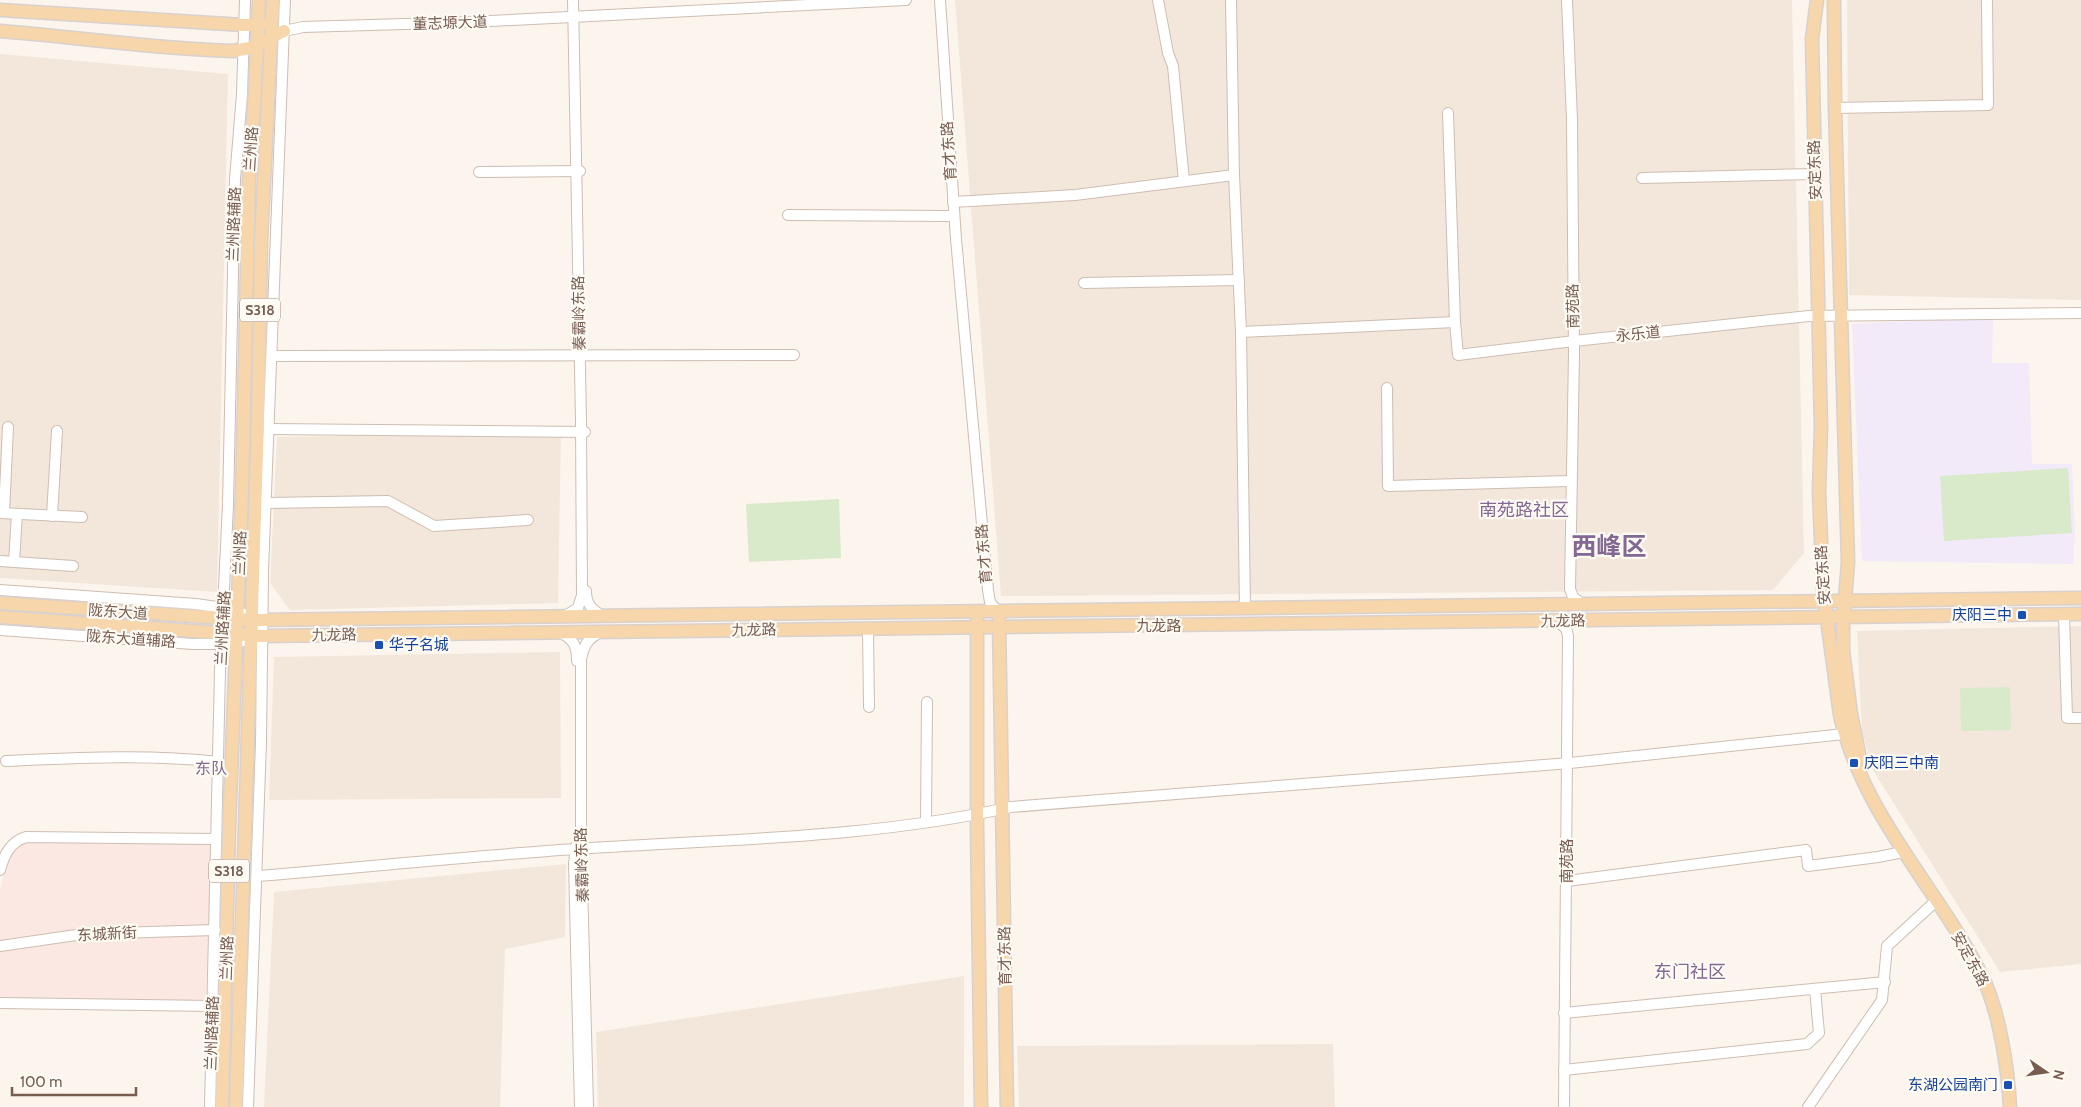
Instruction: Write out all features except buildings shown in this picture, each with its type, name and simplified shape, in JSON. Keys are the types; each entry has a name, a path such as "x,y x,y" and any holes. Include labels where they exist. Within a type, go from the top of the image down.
{"main road":[{"name":"兰州路","path":"222,1107 244,420 248,196 259,0"},
{"name":"兰州路","path":"236,1107 254,637 261,231 278,29 273,0"},
{"name":"安定东路","path":"1817,0 1812,39 1821,427 1818,491 1825,602 1844,734 1857,772 1867,792 1903,852 1958,933 1990,994 2002,1048 2010,1107"},
{"name":"安定东路","path":"1834,0 1835,108 1846,316 1848,562 1843,618 1844,660 1851,714 1858,753 1864,770 1884,807 1964,930 1987,971 2001,1009 2018,1107"},
{"name":"董志塬大道","path":"0,10 244,25 258,24 278,29"},
{"path":"0,31 219,51 244,50 257,45 278,29"},
{"name":"九龙路","path":"237,616 254,618 562,617 2081,598"},
{"name":"陇东大道","path":"0,603 237,616"},
{"name":"育才东路","path":"997,611 1000,627 1001,809 1007,1107"},
{"name":"育才东路","path":"979,612 976,627 981,1107"},
{"name":"九龙路","path":"236,638 560,632 2081,614"},
{"name":"陇东大道","path":"0,617 222,639 236,638"}],"street":[{"name":"兰州路辅路","path":"210,1107 216,839 228,504 235,179 242,94 245,0"},
{"path":"254,618 266,502 270,429 278,29 285,0"},
{"name":"秦霸岭东路","path":"574,0 586,595 591,609 604,616"},
{"name":"董志塬大道","path":"575,14 823,0"},
{"name":"董志塬大道","path":"278,29 472,18 906,0"},
{"name":"育才东路","path":"935,0 949,216 983,591 979,612"},
{"name":"育才东路","path":"940,0 953,202 988,590 990,602 997,611"},
{"path":"1158,0 1168,53 1173,66 1184,181"},
{"path":"1231,0 1234,175 1241,332 1245,609"},
{"name":"南苑路","path":"1564,0 1572,341"},
{"name":"南苑路","path":"1556,605 1562,602 1566,595 1572,341 1572,120 1568,0"},
{"path":"1835,108 1988,105 1987,0"},
{"path":"1241,332 1455,322 1448,113"},
{"path":"479,172 578,171"},
{"path":"1642,178 1815,174"},
{"path":"953,202 1075,195 1234,175"},
{"path":"788,215 949,216"},
{"path":"1084,283 1239,280"},
{"name":"永乐道","path":"1455,322 1458,355 1572,341 1819,316 2081,313"},
{"path":"272,356 794,355"},
{"path":"1387,388 1388,486 1569,481"},
{"path":"8,426 2,513 82,517"},
{"path":"270,429 583,432"},
{"path":"52,516 57,431"},
{"name":"秦霸岭东路","path":"562,617 573,612 582,601 583,432"},
{"name":"南苑路","path":"1569,481 1570,589 1573,597 1583,605"},
{"path":"266,502 388,502 434,526 528,520"},
{"path":"14,562 17,514"},
{"path":"0,561 73,566"},
{"path":"0,590 196,604 223,614"},
{"path":"2064,614 2067,718 2081,718"},
{"name":"南苑路","path":"1568,763 1571,637 1576,626 1583,620"},
{"name":"南苑路","path":"1556,621 1566,628 1568,636 1569,881 1566,1107"},
{"path":"868,629 869,707"},
{"name":"陇东大道辅路","path":"0,630 193,644 222,639"},
{"name":"秦霸岭东路","path":"560,632 572,640 577,651 579,849 588,1107"},
{"name":"秦霸岭东路","path":"580,1107 574,864 579,849 581,659 586,643 590,638 602,632"},
{"path":"248,1107 257,876 254,637"},
{"path":"926,822 927,702"},
{"path":"257,876 579,849 840,834 1001,809 1568,763 1844,734"},
{"path":"6,761 95,758 190,759 219,762"},
{"path":"0,870 5,853 18,839 26,837 216,839"},
{"path":"1569,881 1806,850 1808,866 1903,852"},
{"path":"1808,1107 1882,1000 1887,946 1936,901"},
{"name":"东城新街","path":"0,946 83,934 215,930"},
{"path":"1566,1013 1884,982"},
{"path":"1566,1070 1807,1044 1819,1033 1815,989"},
{"path":"0,1003 213,1006"}],"shaded area":[{"path":"955,0 1792,0 1804,553 1773,590 1001,596"},
{"path":"1847,0 2081,0 2081,300 1849,295"},
{"path":"0,54 228,74 217,592 0,578"},
{"path":"1993,317 1992,363 2029,363 2032,464 2072,464 2075,532 2073,564 1862,561 1852,324"},
{"path":"561,432 558,603 290,610 270,583 277,437"},
{"path":"2081,626 2081,964 2000,972 1874,772 1862,732 1857,631"},
{"path":"560,652 561,798 269,800 274,657"},
{"path":"25,837 211,843 206,1002 0,1000 0,890 9,852"},
{"path":"566,864 565,937 505,949 500,1107 264,1107 274,892"},
{"path":"964,976 964,1107 598,1107 596,1032"},
{"path":"1333,1044 1335,1107 1019,1107 1017,1046"}],"green space":[{"path":"2068,468 2072,533 1944,541 1940,476"},
{"path":"839,499 841,558 749,562 746,504"},
{"path":"2010,687 2011,730 1961,731 1960,688"}],"place":[{"name":"庆阳三中","path":"2022,615"},
{"name":"华子名城","path":"379,645"},
{"name":"庆阳三中南","path":"1854,763"},
{"name":"东湖公园南门","path":"2008,1085"}],"district":[{"name":"南苑路社区","path":"1524,510"},
{"name":"西峰区","path":"1609,546"},
{"name":"东队","path":"211,768"},
{"name":"东门社区","path":"1690,972"}]}
